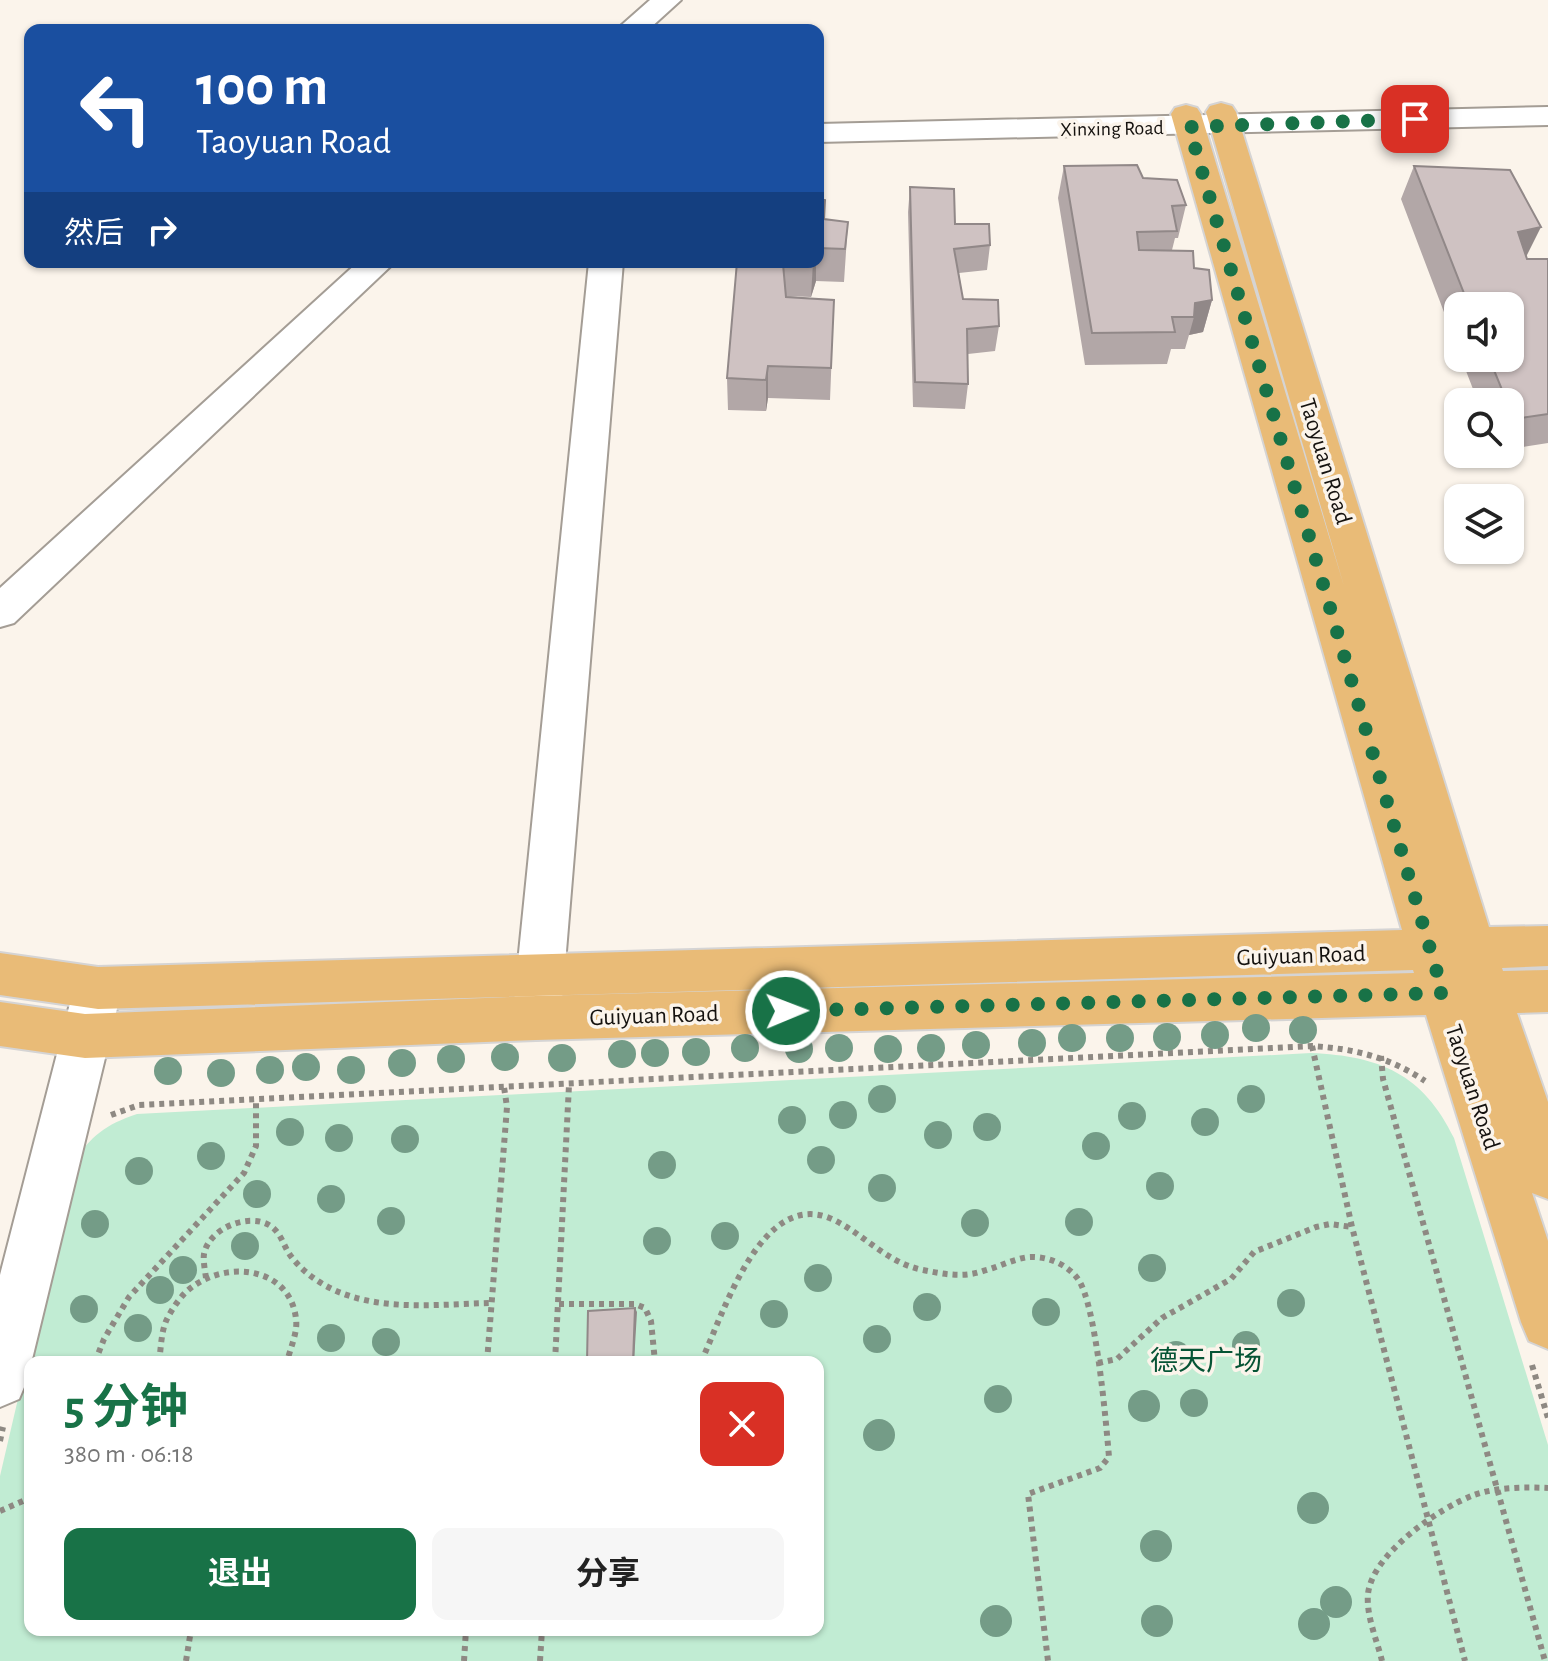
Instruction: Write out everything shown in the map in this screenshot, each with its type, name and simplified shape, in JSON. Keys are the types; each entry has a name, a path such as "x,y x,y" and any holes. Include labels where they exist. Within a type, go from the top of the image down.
{"main road":[{"name":"Taoyuan Road","path":"1205,119 1458,971 1548,1322"},
{"name":"Guiyuan Road","path":"0,974 98,988 538,997 1458,971 1548,946"},
{"name":"Taoyuan Road","path":"1458,971 1548,1175"},
{"name":"Guiyuan Road","path":"1458,971 1548,991"},
{"name":"Guiyuan Road","path":"0,1024 85,1036 538,997"}],"street":[{"path":"637,24 667,0"},
{"name":"Xinxing Road","path":"1205,119 1548,107"},
{"name":"Xinxing Road","path":"824,126 1548,116"},
{"path":"0,612 372,268"},
{"path":"538,997 605,268"},
{"path":"3,1397 98,988"}],"path":[{"path":"1312,1046 1352,1227 1465,1661"},
{"path":"104,1120 139,1105 1312,1046 1366,1050 1403,1066 1435,1092"},
{"path":"1381,1056 1383,1079 1545,1661"},
{"path":"555,1356 569,1085"},
{"path":"487,1356 507,1107 504,1087"},
{"path":"97,1356 108,1329 137,1285 200,1222 251,1162 256,1144 256,1100"},
{"path":"704,1356 736,1286 766,1234 794,1215 813,1214 831,1218 893,1260 916,1269 968,1275 1013,1260 1034,1257 1052,1260 1068,1268 1080,1283 1086,1300 1098,1363 1109,1457 1100,1468 1028,1494 1048,1661"},
{"path":"206,1278 204,1252 210,1241 223,1229 253,1221 267,1223 279,1233 289,1254 301,1267 348,1296 415,1306 491,1303"},
{"path":"1098,1363 1117,1359 1162,1318 1231,1279 1254,1252 1316,1227 1330,1224 1352,1227"},
{"path":"159,1356 164,1323 189,1290 206,1278 243,1269 261,1272 276,1280 288,1292 295,1308 297,1325 295,1344 290,1356"},
{"path":"559,1304 635,1304 645,1308 651,1321 654,1356"},
{"path":"1530,1360 1548,1418"},
{"path":"0,1441 3,1397"},
{"path":"1382,1661 1368,1592 1380,1566 1403,1539 1428,1519 1473,1496 1497,1491 1548,1488"},
{"path":"0,1511 24,1501"},
{"path":"186,1661 190,1636"},
{"path":"464,1661 466,1636"},
{"path":"540,1661 542,1636"}],"green space":[{"name":"德天广场","path":"1311,1053 1378,1064 1397,1073 1428,1098 1454,1138 1548,1445 1548,1661 0,1661 0,1476 24,1373 24,1636 824,1636 824,1356 28,1356 73,1163 100,1132 137,1114"}],"building":[{"path":"1137,165 1143,178 1177,180 1186,205 1172,206 1177,231 1137,232 1139,250 1193,251 1194,268 1209,270 1212,300 1195,303 1194,317 1172,317 1175,332 1092,333 1064,166"},
{"path":"1414,166 1510,170 1541,227 1518,232 1527,259 1548,259 1548,414 1524,417 1524,388 1501,388 1495,372 1524,372 1524,292 1464,292"},
{"path":"910,187 954,189 955,224 989,224 990,245 954,249 963,299 998,300 999,326 967,329 968,384 915,382"},
{"path":"824,219 848,222 845,249 824,248"},
{"path":"736,268 783,268 786,297 834,300 831,368 768,366 766,380 727,378"},
{"path":"635,1308 633,1356 587,1356 588,1311"}],"route":[{"path":"786,1011 1443,993 1189,127 1415,119"}]}
